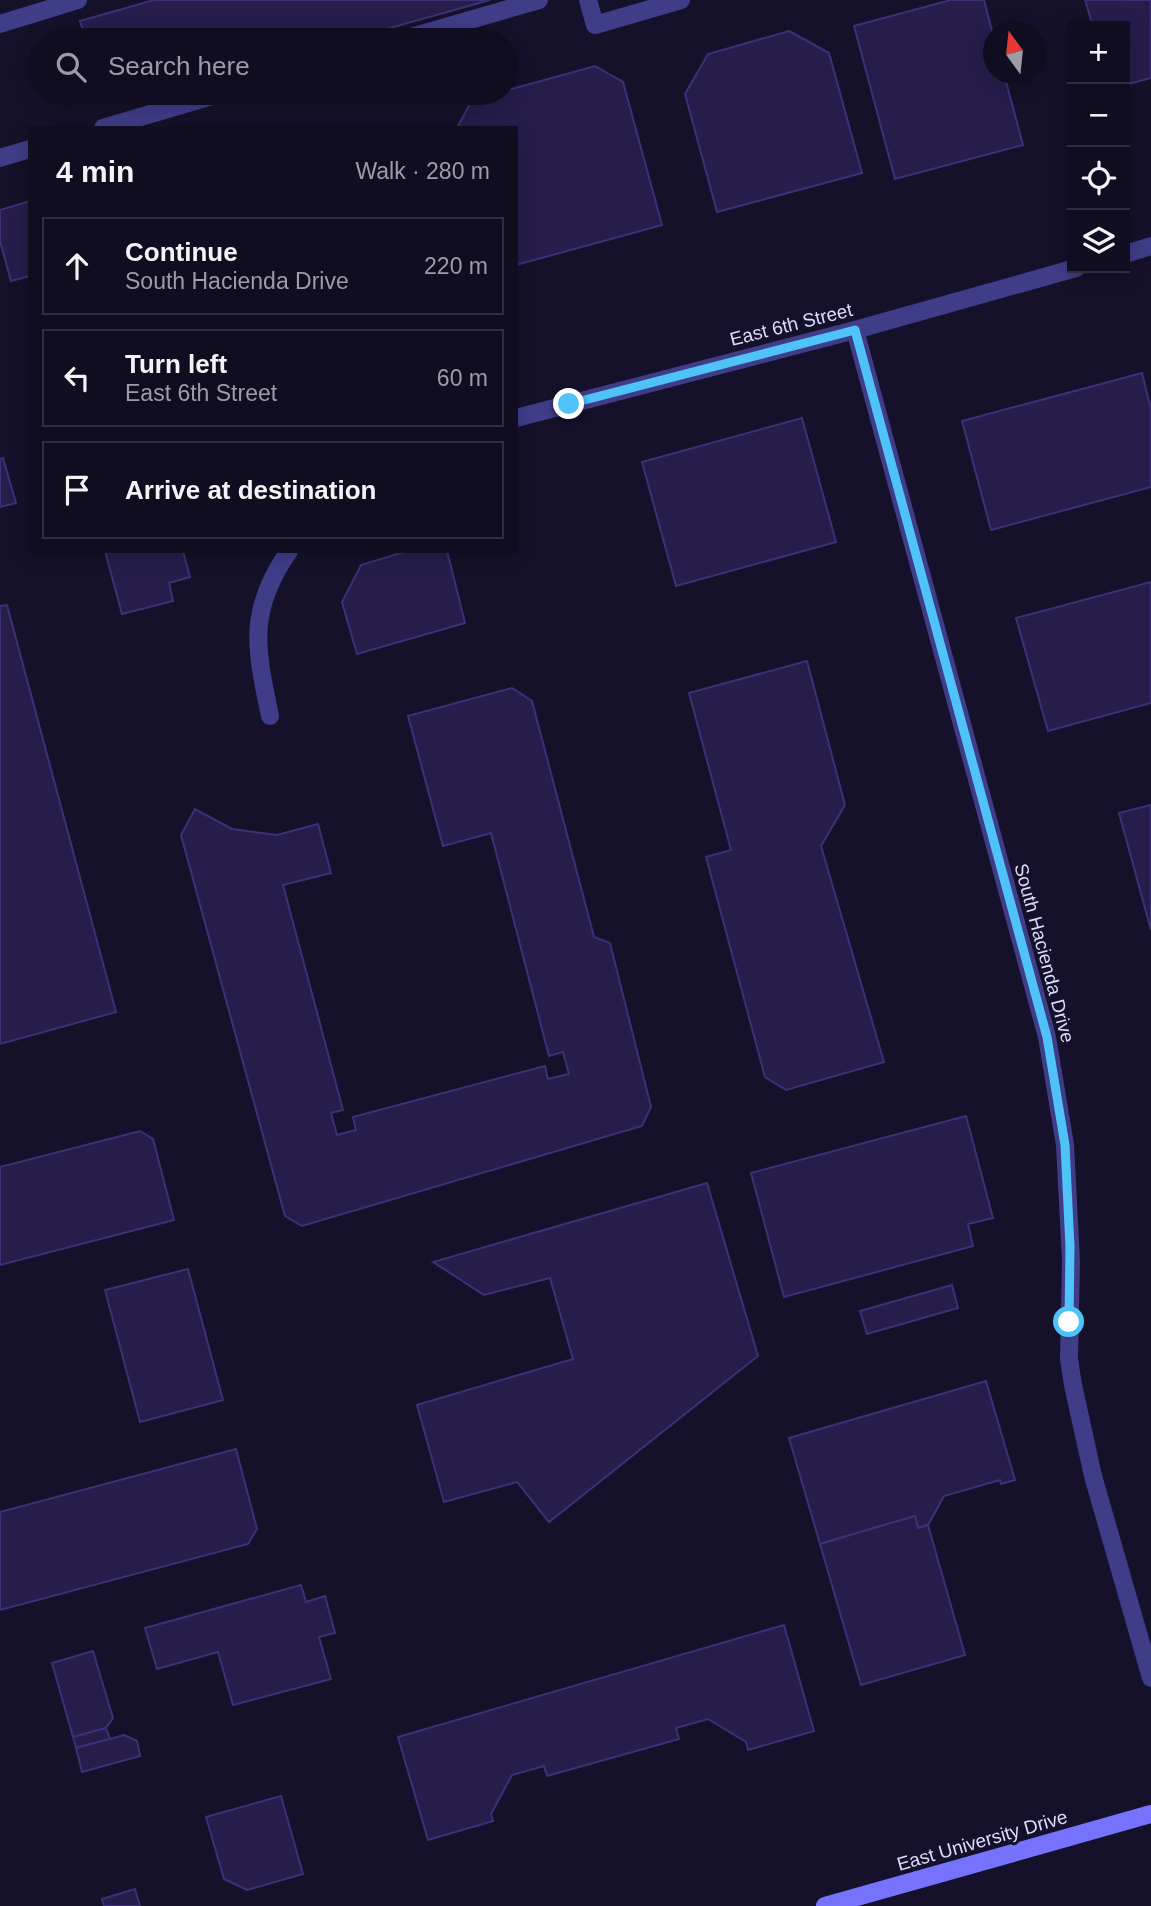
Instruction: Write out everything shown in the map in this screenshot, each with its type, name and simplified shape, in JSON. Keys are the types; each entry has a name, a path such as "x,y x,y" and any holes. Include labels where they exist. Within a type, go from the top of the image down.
{"main road":[{"name":"East University Drive","path":"825,1906 1151,1814"}],"street":[{"path":"0,24 78,0"},
{"path":"442,28 539,0"},
{"path":"587,0 595,25 681,0"},
{"path":"110,126 181,105"},
{"path":"0,158 28,150"},
{"path":"1130,252 1151,246"},
{"name":"East 6th Street","path":"518,417 855,330 1067,271"},
{"name":"South Hacienda Drive","path":"855,330 1047,1037 1065,1145 1071,1254 1069,1359 1073,1385 1093,1476 1151,1678"},
{"path":"270,716 257,656 261,604 288,553"}],"building":[{"path":"154,0 490,0 390,28 82,28 80,21"},
{"path":"951,0 984,0 989,21 983,21 983,84 1007,84 1023,145 895,179 854,26"},
{"path":"1085,0 1151,0 1151,78 1130,84 1130,21 1091,21"},
{"path":"789,31 829,53 862,173 717,212 685,94 708,54"},
{"path":"595,66 623,82 662,225 518,264 518,126 458,126 469,105 518,105 518,87"},
{"path":"28,202 28,277 11,281 0,241 0,210"},
{"path":"1142,373 1151,409 1151,487 991,530 962,421"},
{"path":"802,418 836,542 676,586 642,462"},
{"path":"3,458 16,503 0,507 0,459"},
{"path":"106,553 184,553 190,577 169,583 173,601 122,614"},
{"path":"400,553 448,553 465,623 357,654 342,602 361,565"},
{"path":"1151,582 1151,703 1048,731 1016,618"},
{"path":"7,605 116,1012 0,1044 0,606"},
{"path":"807,661 845,805 821,846 884,1062 786,1090 765,1077 706,857 731,850 689,693"},
{"path":"512,688 532,701 594,937 610,943 651,1107 642,1126 302,1226 285,1216 181,835 195,809 232,829 277,835 318,824 331,873 283,885 343,1110 331,1113 337,1135 356,1130 353,1117 545,1066 548,1079 569,1074 563,1052 549,1056 491,833 443,846 408,716"},
{"path":"1151,805 1151,930 1119,813"},
{"path":"966,1116 993,1218 968,1224 973,1246 784,1297 751,1173"},
{"path":"140,1131 153,1139 174,1220 0,1265 0,1167"},
{"path":"707,1183 758,1356 549,1522 517,1482 444,1502 417,1405 573,1359 550,1278 484,1295 433,1262"},
{"path":"188,1269 223,1400 140,1422 105,1290"},
{"path":"952,1285 958,1308 867,1334 860,1311"},
{"path":"986,1381 1015,1480 1001,1484 1000,1480 944,1496 928,1525 918,1528 915,1516 820,1544 789,1438"},
{"path":"236,1449 257,1529 248,1544 0,1610 0,1512"},
{"path":"915,1516 918,1528 928,1525 965,1655 861,1685 820,1544"},
{"path":"301,1585 306,1602 325,1596 335,1633 319,1637 331,1679 233,1705 218,1652 157,1669 145,1628"},
{"path":"784,1625 814,1731 748,1750 746,1742 708,1719 676,1728 679,1739 547,1776 544,1766 512,1775 491,1814 493,1821 428,1840 398,1737"},
{"path":"93,1651 113,1718 106,1728 73,1737 52,1663"},
{"path":"106,1728 110,1739 76,1748 73,1737"},
{"path":"124,1735 137,1741 140,1756 82,1772 76,1748"},
{"path":"281,1796 303,1874 247,1890 224,1879 206,1817"},
{"path":"135,1889 140,1906 104,1906 102,1899"}],"route":[{"path":"569,404 855,330 1047,1037 1065,1145 1070,1247 1069,1322"}]}
